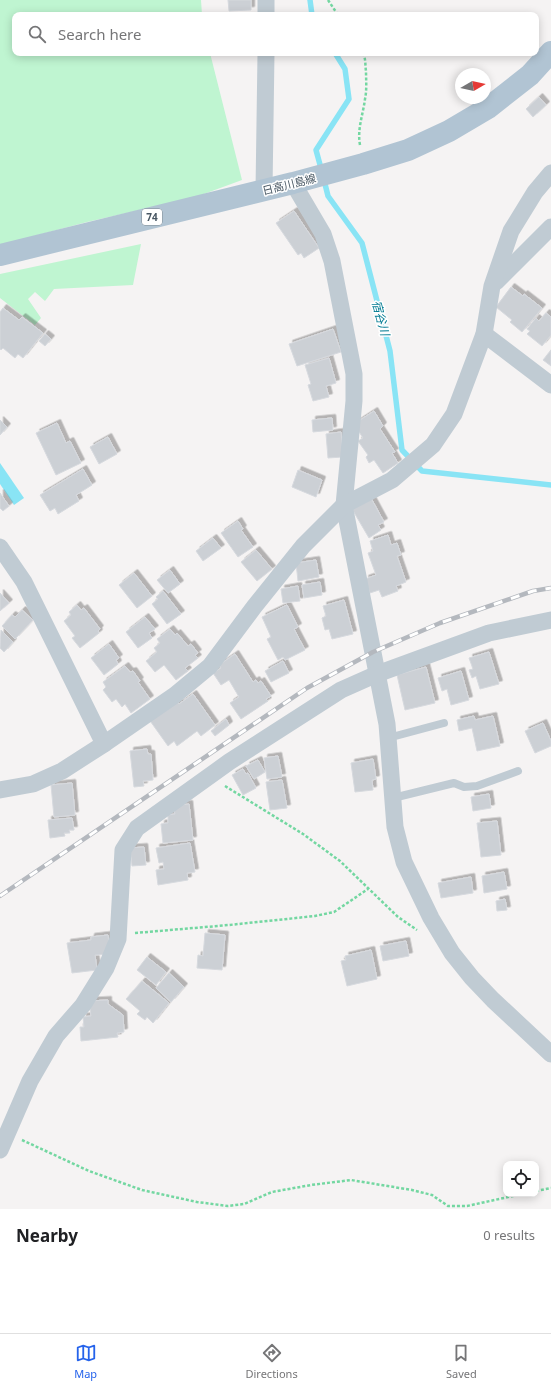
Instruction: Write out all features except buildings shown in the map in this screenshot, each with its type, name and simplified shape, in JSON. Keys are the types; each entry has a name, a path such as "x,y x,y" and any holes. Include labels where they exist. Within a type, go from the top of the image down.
{"main road":[{"name":"日高川島線","path":"0,256 299,182 408,150 449,131 488,108 530,75 551,52"}],"street":[{"path":"266,0 266,12"},
{"path":"264,190 266,56"},
{"path":"0,790 33,784 62,771 104,744 175,694 210,666 254,607 303,546 344,505 392,480 433,445 454,414 484,334 492,286 511,231 535,192 551,173"},
{"path":"299,182 323,234 332,261 354,374 354,401 344,505 387,724 395,827 404,862 431,918 452,953 488,994 551,1054"},
{"path":"492,286 551,227"},
{"path":"484,334 551,385"},
{"path":"0,547 24,582 104,744"},
{"path":"0,1150 30,1081 53,1042 83,1005 106,968 118,939 123,850 137,828 229,762 341,690 377,674 489,633 551,620"}],"lane":[{"path":"388,738 444,723"},
{"path":"393,798 454,783 464,787 477,786 518,771"}],"path":[{"path":"328,0 336,12"},
{"path":"363,164 358,137 365,99 364,56"},
{"path":"209,776 302,834 340,861 398,917 417,930"},
{"path":"119,932 145,933 315,916 334,912 368,889"},
{"path":"7,1134 89,1171 142,1190 197,1202 228,1206 244,1204 272,1192 351,1180 425,1193 432,1195 448,1206 467,1206 508,1197"},
{"path":"539,1190 551,1188"}],"green space":[{"path":"0,0 201,0 202,12 12,12 12,56 211,56 242,180 193,198 87,222 0,245"},
{"path":"141,244 133,285 54,289 45,301 35,292 28,299 41,318 35,325 0,298 0,274"}],"water":[{"path":"0,463 24,498 14,505 0,484"}],"waterway":[{"name":"宿谷川","path":"310,0 312,12"},
{"name":"宿谷川","path":"322,172 316,150 349,99 345,69 337,56"},
{"name":"宿谷川","path":"324,180 328,196 362,243 390,351 402,450 422,471 551,485"}],"railway":[{"path":"0,896 307,688 373,652 440,623 533,591 551,588"}]}
